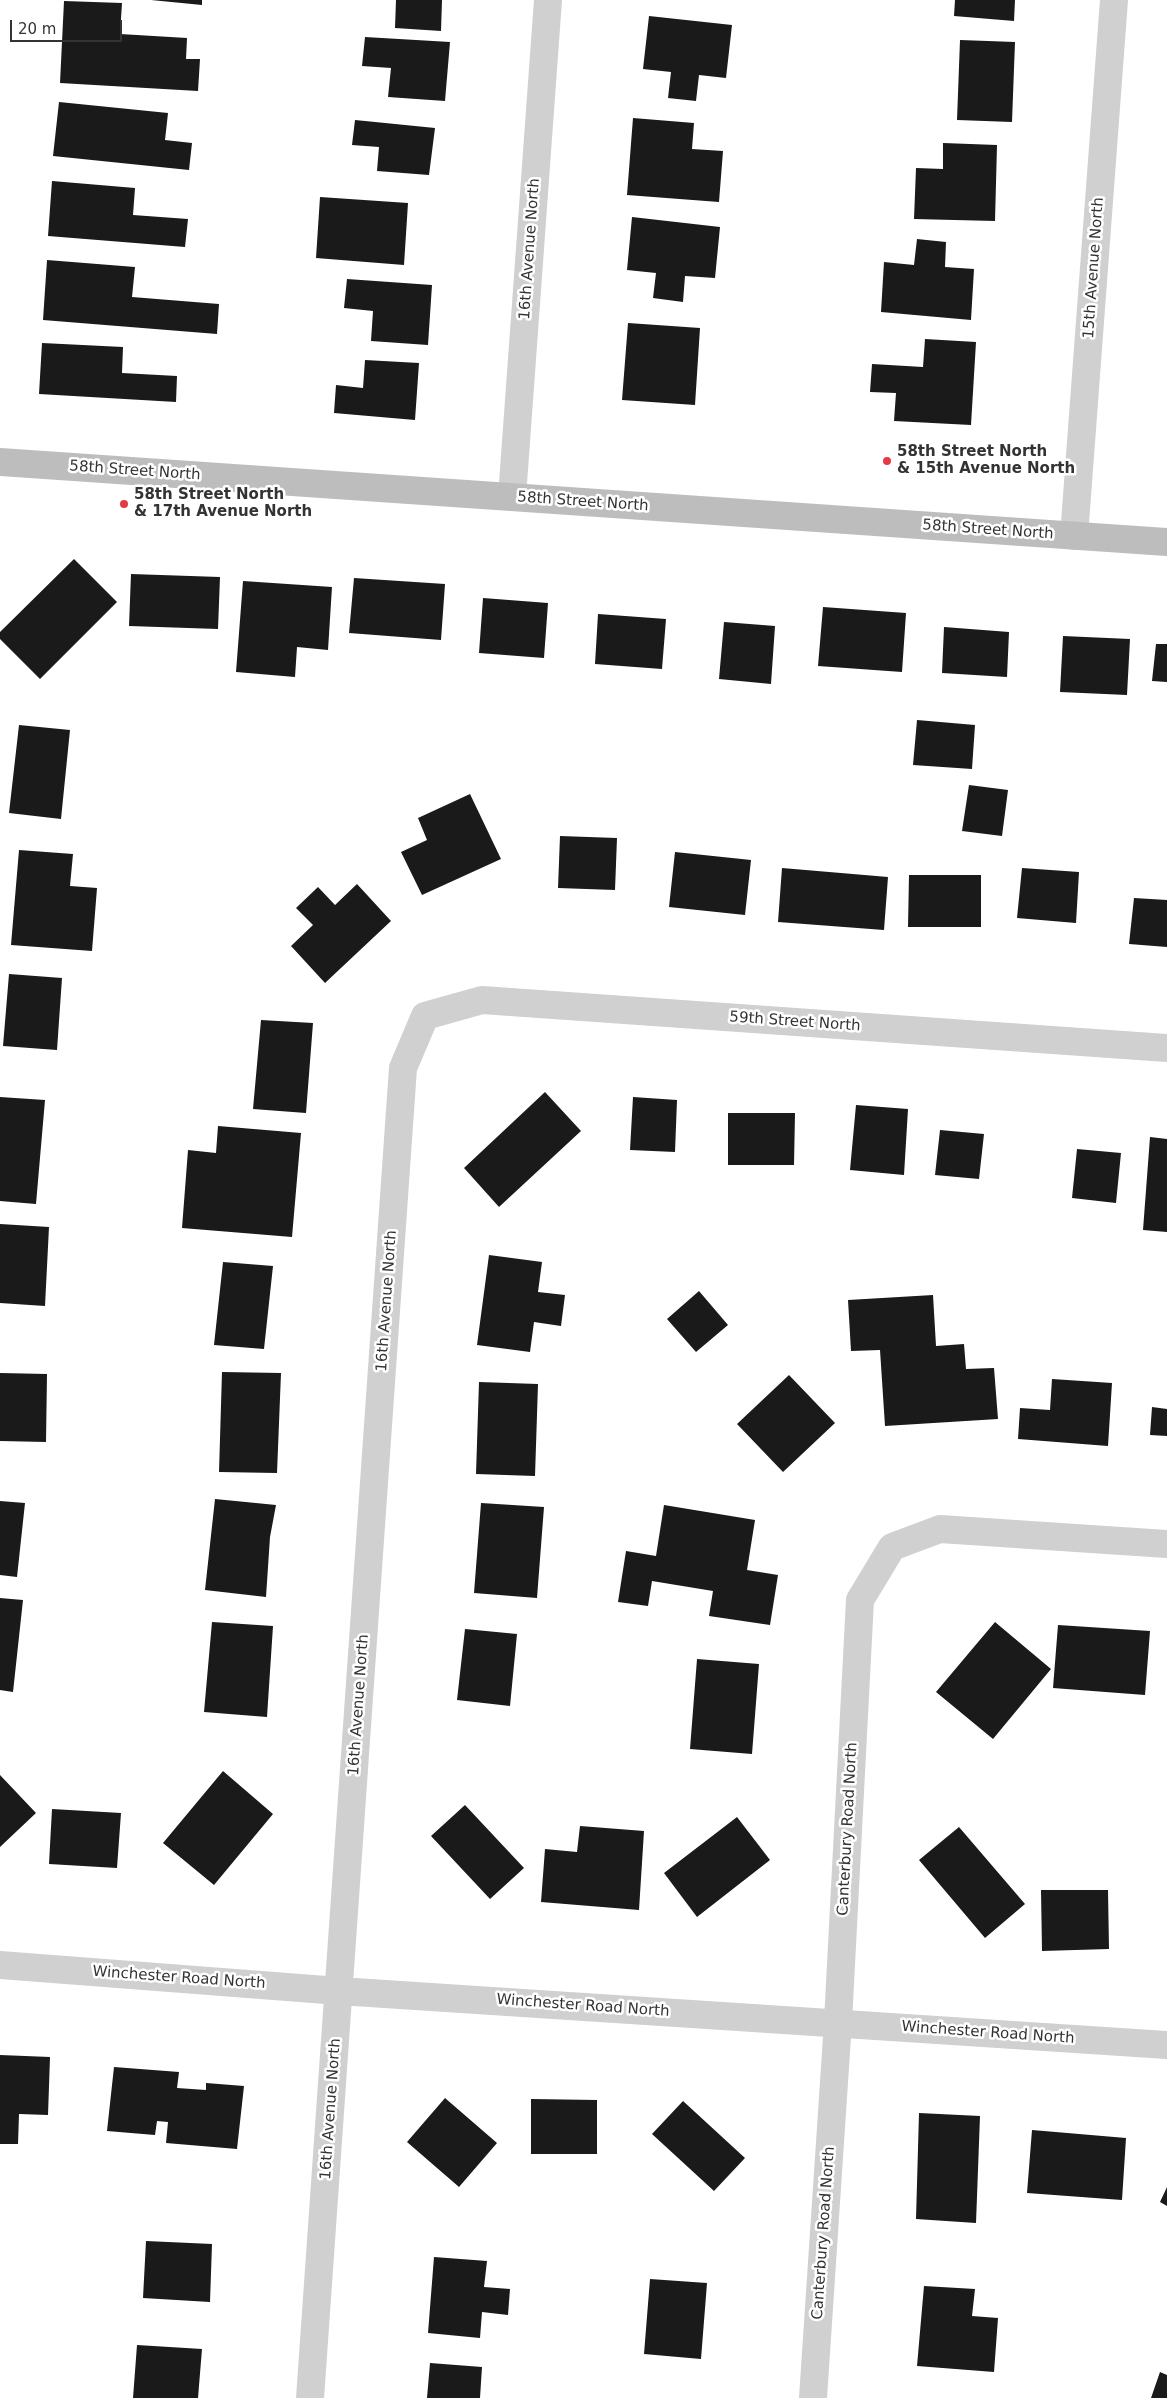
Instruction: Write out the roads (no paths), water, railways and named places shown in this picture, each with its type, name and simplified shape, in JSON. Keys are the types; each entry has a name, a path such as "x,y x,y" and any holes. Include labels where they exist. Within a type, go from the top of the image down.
{"street":[{"name":"16th Avenue North","path":"512,497 548,0"},
{"name":"15th Avenue North","path":"1074,536 1114,0"},
{"name":"58th Street North","path":"0,462 1167,542"},
{"name":"59th Street North","path":"425,1016 482,1000 1167,1048"},
{"name":"16th Avenue North","path":"310,2398 403,1068 425,1016"},
{"name":"Canterbury Road North","path":"813,2398 838,2022 860,1600 892,1547 940,1529 1167,1544"},
{"name":"Winchester Road North","path":"0,1965 339,1991 838,2022 1167,2045"}],"place":[{"name":"58th Street North & 15th Avenue North","path":"887,461"},
{"name":"58th Street North & 17th Avenue North","path":"124,504"}]}
